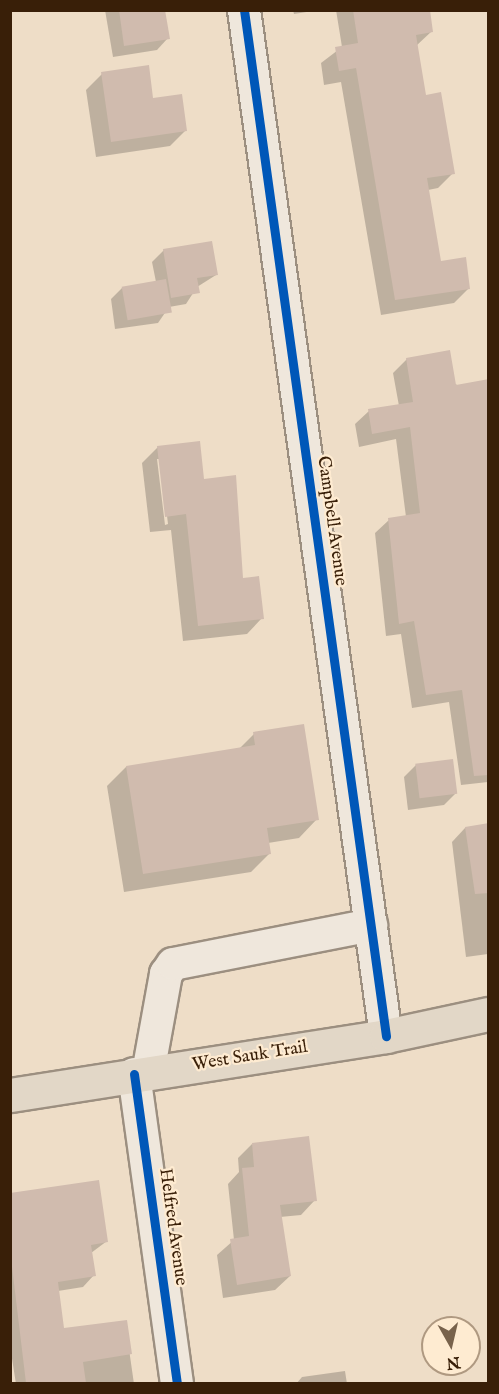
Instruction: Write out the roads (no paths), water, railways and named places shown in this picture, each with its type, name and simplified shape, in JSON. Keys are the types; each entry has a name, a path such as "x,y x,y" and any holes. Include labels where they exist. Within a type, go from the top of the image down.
{"main road":[{"name":"West Sauk Trail","path":"10,1095 386,1036 489,1014"}],"street":[{"name":"Campbell Avenue","path":"244,10 386,1036"},
{"name":"Helfred Avenue","path":"177,1383 141,1073 166,974 173,964 371,925"}]}
